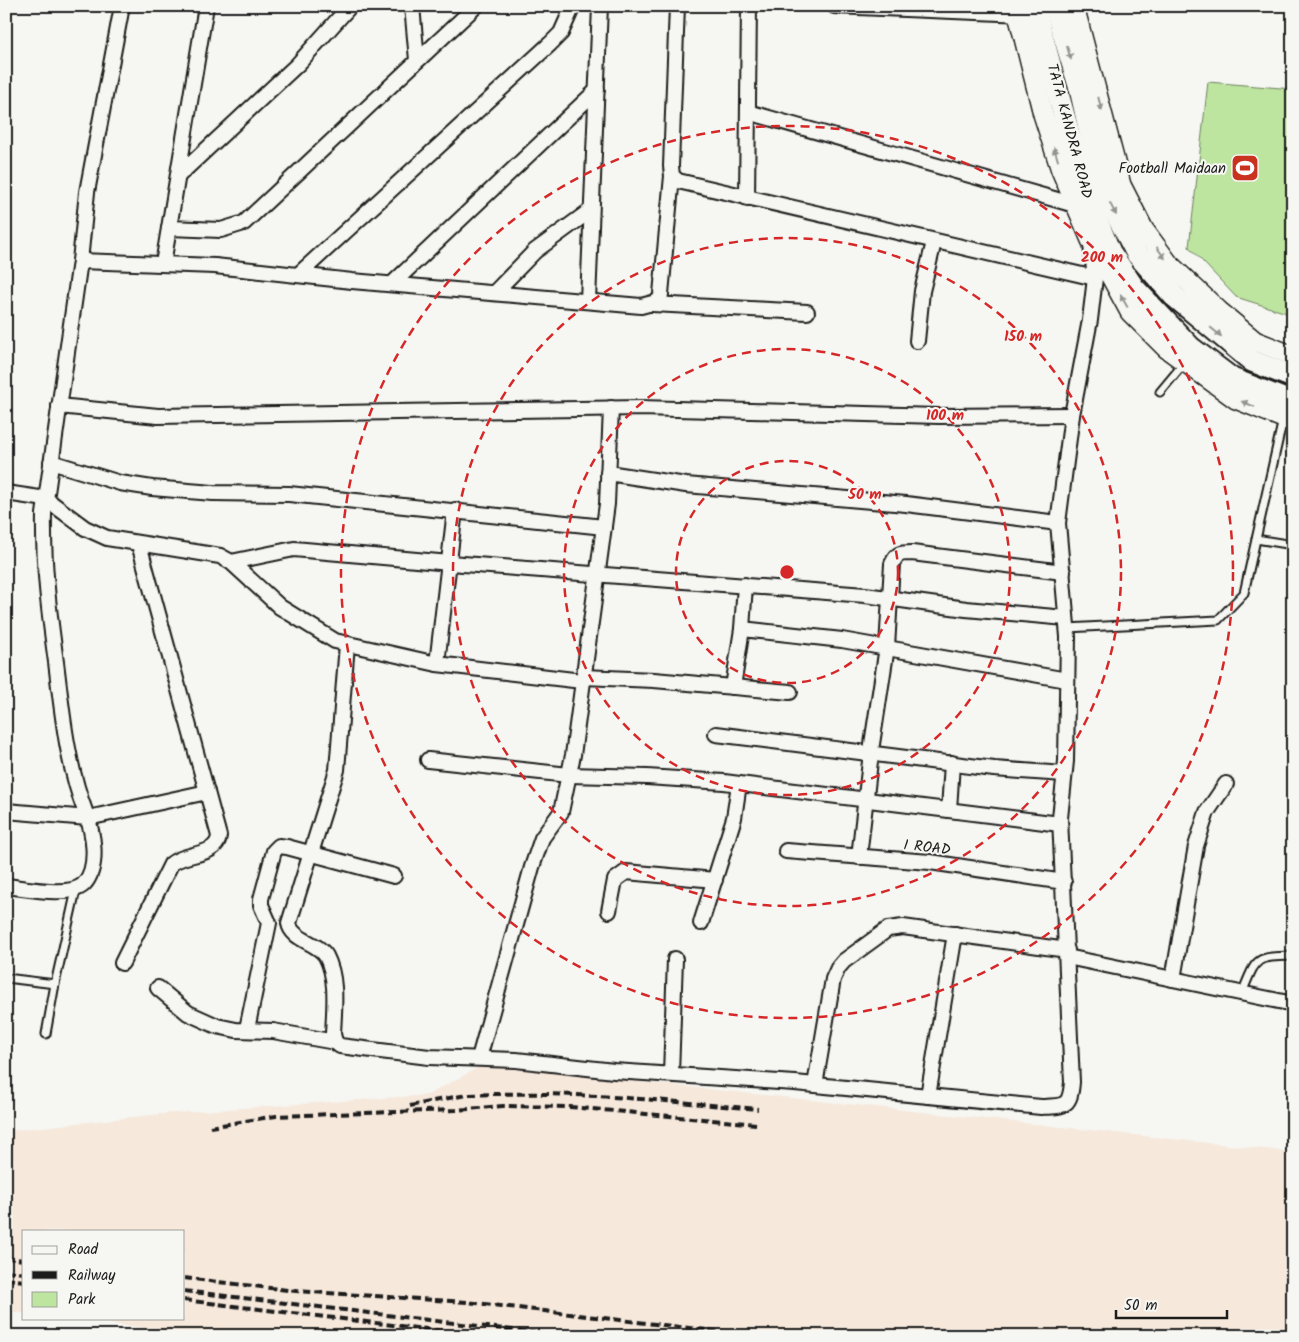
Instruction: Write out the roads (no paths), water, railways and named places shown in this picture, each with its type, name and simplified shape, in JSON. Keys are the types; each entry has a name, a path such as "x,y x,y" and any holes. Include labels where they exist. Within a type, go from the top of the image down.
{"main road":[{"name":"TATA KANDRA ROAD","path":"1035,9 1080,198 1110,252 1134,288 1188,355 1289,414"},
{"name":"TATA KANDRA ROAD","path":"1035,9 1080,89 1103,189 1137,254 1174,296 1252,361 1293,377"}],"street":[{"path":"6,886 64,892 76,890 85,883 91,868 93,853 88,818 80,798 69,754 43,554 46,499 80,261 87,192 122,6"},
{"path":"163,264 206,6"},
{"path":"178,176 298,64 350,6"},
{"path":"412,6 417,60"},
{"path":"169,228 221,230 244,223 476,6"},
{"path":"298,275 550,44 561,33 573,6"},
{"path":"588,301 600,6"},
{"path":"80,261 215,266 641,306 660,301 672,176 677,6"},
{"path":"747,198 749,6"},
{"path":"834,6 1035,9"},
{"path":"1074,6 1121,185 1144,230 1169,264 1219,312 1255,341 1293,356"},
{"path":"392,284 596,90"},
{"path":"158,988 197,1018 226,1028 273,1030 335,1042 340,1046 355,1049 429,1057 516,1060 815,1085 1042,1107 1064,1105 1069,1102 1072,1082 1060,824 1064,774 1067,623 1058,523 1072,415 1090,320 1095,278 1091,240 1080,198 748,112"},
{"path":"672,176 678,181 747,198 1095,278"},
{"path":"495,292 535,251 592,210"},
{"path":"1091,240 1130,312 1166,348 1188,355"},
{"path":"917,341 922,291 934,242"},
{"path":"652,304 807,312"},
{"path":"59,406 158,416 611,408 939,416 1072,415"},
{"path":"479,1058 532,867 542,838 561,812 569,775 604,527 611,408"},
{"path":"51,462 120,483 152,488 213,493 289,494 604,527"},
{"path":"608,473 686,484 906,504 1058,523"},
{"path":"6,493 46,499 85,528 107,538 220,556 232,562 280,607 319,633 348,644 436,664 582,679 654,680 790,692"},
{"path":"436,664 450,564 455,510"},
{"path":"122,963 170,864 177,859 214,849 218,843 219,836 139,544"},
{"path":"232,562 294,549 450,564 745,585 889,598 1067,623"},
{"path":"859,858 886,647 892,564 896,555 900,553 1062,572"},
{"path":"733,687 742,629 745,585"},
{"path":"742,629 886,647 1067,680"},
{"path":"335,1042 333,1034 334,986 328,962 318,948 290,928 289,923 340,757 348,644"},
{"path":"716,734 952,763 1064,774"},
{"path":"428,760 569,775 647,777 739,784 1060,824"},
{"path":"950,810 952,763"},
{"path":"701,923 734,818 739,784"},
{"path":"1173,979 1183,914 1198,838 1207,812 1226,784"},
{"path":"6,811 88,818 207,792"},
{"path":"247,1029 269,923 261,905 261,899 274,851 279,846 287,847 394,876"},
{"name":"I ROAD","path":"786,851 930,862 1064,882"},
{"path":"609,911 615,880 626,872 715,880"},
{"path":"815,1085 833,979 838,968 888,929 894,927 955,934 1067,954 1173,979 1293,1004"},
{"path":"928,1096 955,934"},
{"path":"671,1074 675,959"}],"lane":[{"path":"1160,392 1188,355"},
{"path":"1067,623 1218,620 1244,593 1256,538 1289,414"},
{"path":"1256,538 1293,545"},
{"path":"46,1034 54,984 76,890"},
{"path":"1242,993 1251,972 1260,960 1265,957 1293,956"},
{"path":"6,978 54,984"}],"railway":[{"path":"410,1106 470,1095 542,1094 614,1097 758,1109"},
{"path":"210,1127 276,1116 456,1110 503,1106 570,1107 757,1124"},
{"path":"6,1258 22,1260"},
{"path":"6,1271 22,1273"},
{"path":"185,1278 296,1291 467,1302 757,1336"},
{"path":"6,1279 22,1281"},
{"path":"185,1291 563,1336"},
{"path":"185,1300 484,1336"}],"place":[{"name":"Football Maidaan","path":"1245,168"}]}
